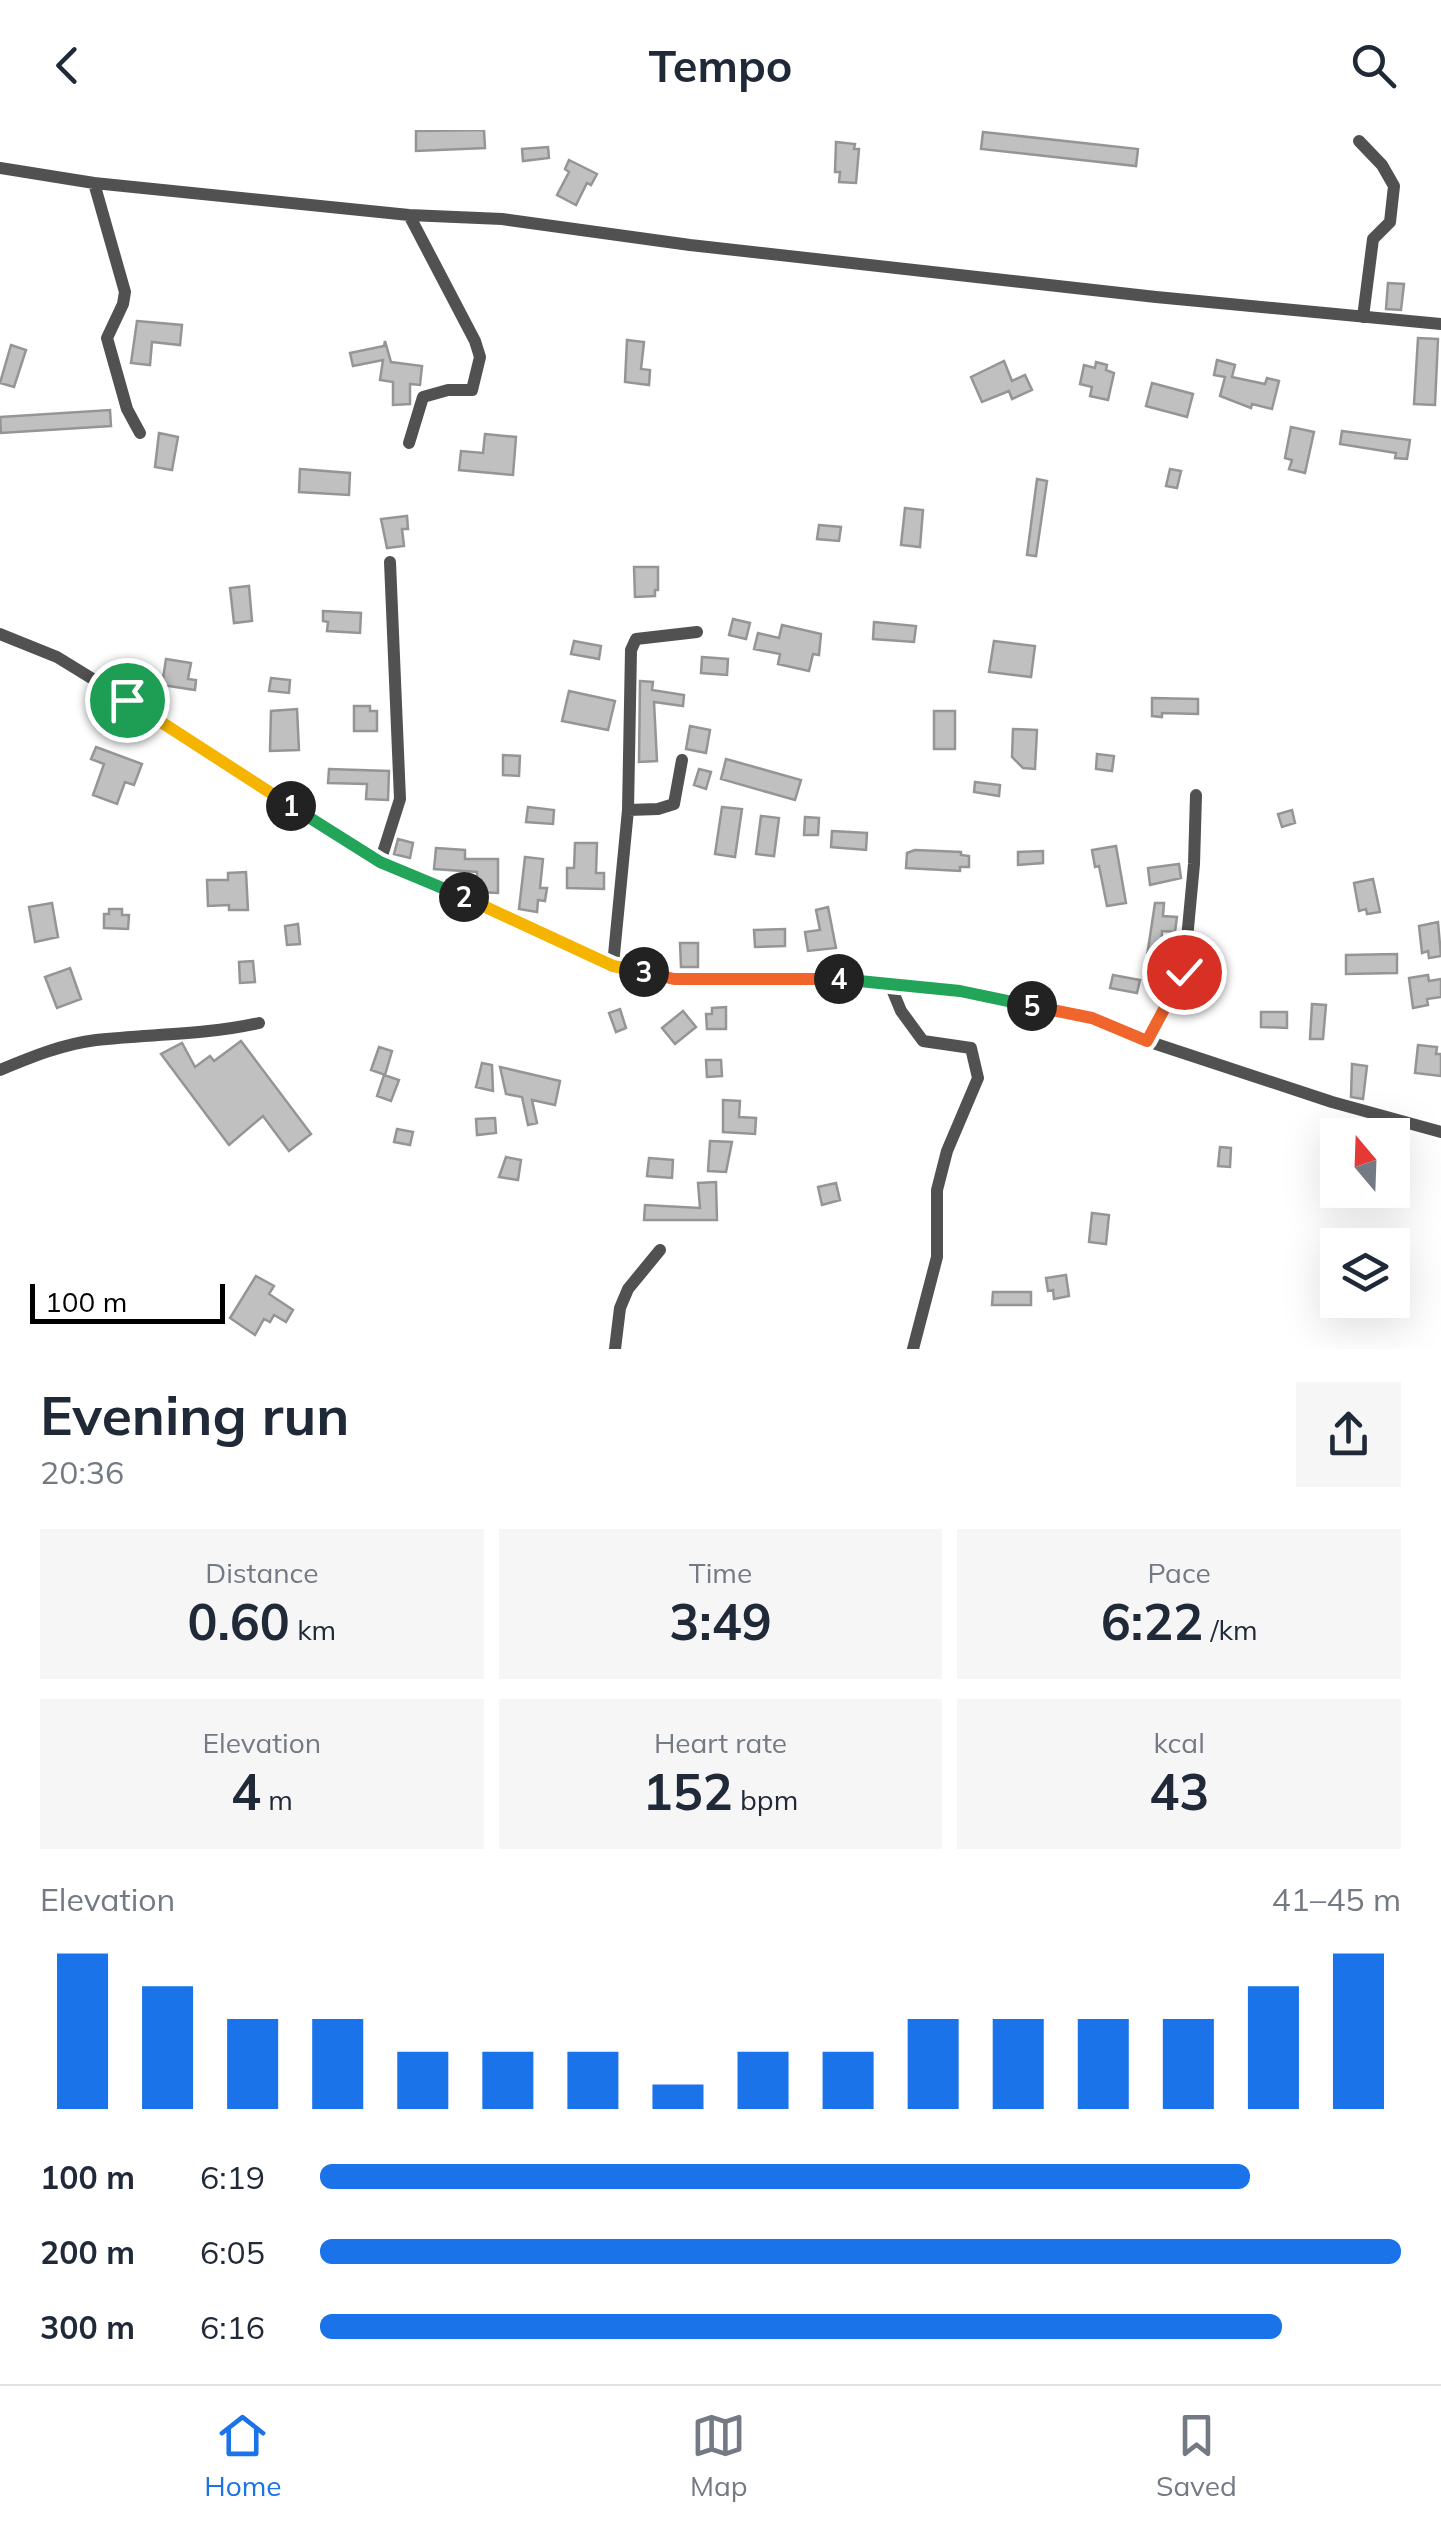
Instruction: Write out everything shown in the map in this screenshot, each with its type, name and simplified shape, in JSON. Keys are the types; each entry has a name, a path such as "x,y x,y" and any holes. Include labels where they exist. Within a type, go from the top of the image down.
{"street":[{"path":"1358,140 1382,165 1394,186 1390,222 1373,239 1364,317"},
{"path":"0,168 94,182 409,215 502,219 690,245 1441,324"},
{"path":"94,182 126,292 107,338 128,410 140,432"},
{"path":"409,215 480,357 472,390 448,390 423,397 410,443"},
{"path":"380,862 400,800 390,562"},
{"path":"613,966 628,810 631,650 636,640 697,632"},
{"path":"0,634 57,657 380,862 524,922 613,966 674,979 856,978 960,991 1092,1018 1147,1041 1332,1102 1441,1132"},
{"path":"628,810 674,804 682,760"},
{"path":"1147,1041 1184,972 1196,795"},
{"path":"890,982 901,1010 922,1041 971,1048 978,1078 947,1151 937,1190 937,1257 914,1349"},
{"path":"0,1070 93,1040 188,1034 259,1023"},
{"path":"614,1349 617,1320 628,1289 660,1250"}],"building":[{"path":"484,130 485,148 416,151 416,131"},
{"path":"983,132 1138,149 1136,166 981,149"},
{"path":"836,142 855,144 854,149 859,149 856,183 839,182 840,172 835,172"},
{"path":"548,147 549,158 523,161 522,149"},
{"path":"569,160 597,174 591,185 587,183 576,205 557,195 569,172 565,169"},
{"path":"1388,283 1404,284 1401,310 1386,309"},
{"path":"137,321 182,325 180,345 152,342 150,365 131,363"},
{"path":"1418,338 1438,339 1435,405 1414,404"},
{"path":"627,340 644,342 641,369 650,370 649,385 625,382"},
{"path":"385,341 391,362 422,366 420,385 410,384 410,404 393,405 393,382 380,380 383,360 353,366 350,353 384,346"},
{"path":"11,345 26,350 14,387 0,383"},
{"path":"1217,360 1235,365 1232,377 1265,384 1267,378 1279,381 1272,409 1252,404 1251,408 1220,396 1225,377 1214,375"},
{"path":"1004,361 1012,381 1025,375 1032,390 1012,399 1009,391 982,402 971,377"},
{"path":"1096,362 1107,365 1106,370 1114,373 1108,400 1090,396 1092,387 1080,384 1084,365 1095,368"},
{"path":"1152,383 1193,394 1187,417 1146,406"},
{"path":"110,410 111,426 1,433 0,417"},
{"path":"1291,427 1314,432 1305,473 1289,469 1292,460 1285,458"},
{"path":"1342,431 1410,440 1407,459 1395,458 1396,453 1340,444"},
{"path":"159,433 178,437 172,470 155,467"},
{"path":"485,434 516,437 513,475 459,470 461,451 483,453"},
{"path":"300,469 350,473 349,495 299,492"},
{"path":"1170,469 1181,471 1177,488 1166,486"},
{"path":"1037,479 1047,481 1036,556 1027,555"},
{"path":"905,508 923,510 920,547 901,545"},
{"path":"407,516 408,529 402,529 404,546 387,548 381,519"},
{"path":"819,525 841,527 839,541 817,539"},
{"path":"634,567 658,567 655,596 635,597"},
{"path":"249,586 252,621 234,623 230,588"},
{"path":"323,611 361,613 360,633 327,631"},
{"path":"733,619 750,623 746,639 729,635"},
{"path":"874,622 916,626 914,642 873,639"},
{"path":"782,625 821,634 819,655 813,654 809,671 778,664 780,654 754,649 758,633 779,638"},
{"path":"574,641 601,646 599,659 571,654"},
{"path":"994,641 1035,646 1031,677 989,672"},
{"path":"702,657 728,659 727,675 701,673"},
{"path":"166,659 191,663 188,679 196,680 195,690 162,685"},
{"path":"271,678 290,680 289,693 269,691"},
{"path":"640,681 653,682 652,690 684,695 683,706 654,702 657,761 639,762"},
{"path":"569,691 615,701 608,730 562,721"},
{"path":"1152,698 1198,699 1198,714 1152,716"},
{"path":"354,706 370,706 370,711 377,711 377,731 354,731"},
{"path":"297,709 299,750 270,751 271,711"},
{"path":"934,711 955,711 955,749 934,749"},
{"path":"690,726 710,730 706,753 686,749"},
{"path":"1013,729 1037,730 1035,769 1023,768 1012,757"},
{"path":"96,747 142,764 134,785 125,782 117,804 93,795 104,764 91,759"},
{"path":"1097,754 1114,756 1112,771 1096,769"},
{"path":"503,755 520,756 519,776 503,775"},
{"path":"726,759 801,780 795,800 721,779"},
{"path":"329,769 389,771 388,800 366,799 367,784 328,783"},
{"path":"699,769 711,772 706,789 694,785"},
{"path":"975,782 1000,785 999,796 974,792"},
{"path":"528,807 554,810 553,824 526,822"},
{"path":"722,807 742,809 735,857 715,854"},
{"path":"1292,810 1295,823 1282,827 1278,814"},
{"path":"761,816 779,818 774,856 756,854"},
{"path":"805,817 819,818 818,835 804,835"},
{"path":"832,831 867,833 866,850 831,847"},
{"path":"398,839 413,843 410,858 394,854"},
{"path":"575,843 597,843 596,873 604,873 604,889 567,888 567,868 574,868"},
{"path":"1116,846 1126,903 1107,906 1092,850"},
{"path":"436,848 465,850 465,859 498,859 498,893 477,892 477,872 434,869"},
{"path":"1043,851 1043,863 1018,865 1018,852"},
{"path":"961,852 969,856 969,867 960,867 960,871 906,868 907,853"},
{"path":"525,857 543,859 540,888 547,888 545,901 538,900 537,912 519,909"},
{"path":"1179,864 1181,878 1150,885 1148,868"},
{"path":"246,872 248,910 229,910 229,905 208,906 207,880 228,880 228,873"},
{"path":"1373,879 1380,912 1367,914 1366,909 1359,911 1354,883"},
{"path":"52,903 58,937 35,942 29,907"},
{"path":"1155,903 1164,903 1163,916 1177,917 1175,932 1162,931 1161,957 1147,956"},
{"path":"828,907 836,948 808,951 805,932 820,930 816,910"},
{"path":"109,909 122,909 122,915 129,915 128,929 104,928 104,914 109,914"},
{"path":"1438,922 1441,956 1429,958 1428,951 1422,953 1419,926"},
{"path":"298,924 300,944 287,945 285,926"},
{"path":"785,929 785,946 755,947 754,930"},
{"path":"680,943 698,943 698,967 681,967"},
{"path":"1397,954 1397,973 1346,974 1346,955"},
{"path":"253,961 255,982 240,983 239,962"},
{"path":"70,968 81,999 57,1008 45,977"},
{"path":"1113,975 1140,980 1137,993 1110,988"},
{"path":"1428,975 1429,981 1441,979 1441,997 1427,999 1428,1005 1413,1008 1409,978"},
{"path":"1312,1004 1326,1005 1323,1039 1310,1039"},
{"path":"726,1007 726,1029 707,1029 706,1014 712,1014 712,1008"},
{"path":"620,1009 626,1028 616,1032 609,1013"},
{"path":"683,1011 696,1027 675,1044 662,1028"},
{"path":"1261,1012 1287,1012 1287,1028 1261,1027"},
{"path":"241,1041 311,1134 289,1151 263,1116 229,1145 161,1054 182,1043 195,1067 210,1056 214,1061"},
{"path":"1418,1045 1437,1047 1436,1054 1441,1054 1441,1076 1415,1073"},
{"path":"379,1047 392,1051 385,1075 371,1070"},
{"path":"706,1060 721,1060 722,1076 707,1077"},
{"path":"482,1063 492,1065 493,1091 476,1087"},
{"path":"1352,1064 1367,1066 1363,1099 1351,1097"},
{"path":"500,1067 560,1081 555,1105 532,1100 537,1123 528,1125 522,1097 506,1094"},
{"path":"384,1075 399,1080 391,1101 377,1096"},
{"path":"723,1100 740,1101 739,1117 756,1118 755,1134 723,1132"},
{"path":"495,1118 496,1133 477,1135 476,1119"},
{"path":"397,1129 413,1132 410,1145 394,1142"},
{"path":"710,1141 732,1142 726,1172 708,1171"},
{"path":"1220,1147 1231,1148 1230,1167 1218,1166"},
{"path":"506,1157 521,1160 518,1180 499,1177"},
{"path":"649,1158 673,1160 672,1178 647,1176"},
{"path":"716,1182 717,1220 644,1220 645,1205 700,1208 698,1183"},
{"path":"836,1183 840,1200 822,1205 818,1187"},
{"path":"1092,1213 1109,1215 1106,1244 1089,1242"},
{"path":"1066,1275 1069,1296 1054,1299 1046,1278"},
{"path":"256,1276 274,1286 269,1294 293,1310 286,1322 274,1315 270,1322 264,1319 255,1335 230,1318"},
{"path":"993,1292 1031,1292 1031,1305 992,1305"}],"route":[{"path":"127,700 380,862 524,922 613,966 674,979 856,978 960,991 1092,1018 1147,1041 1184,972"}]}
